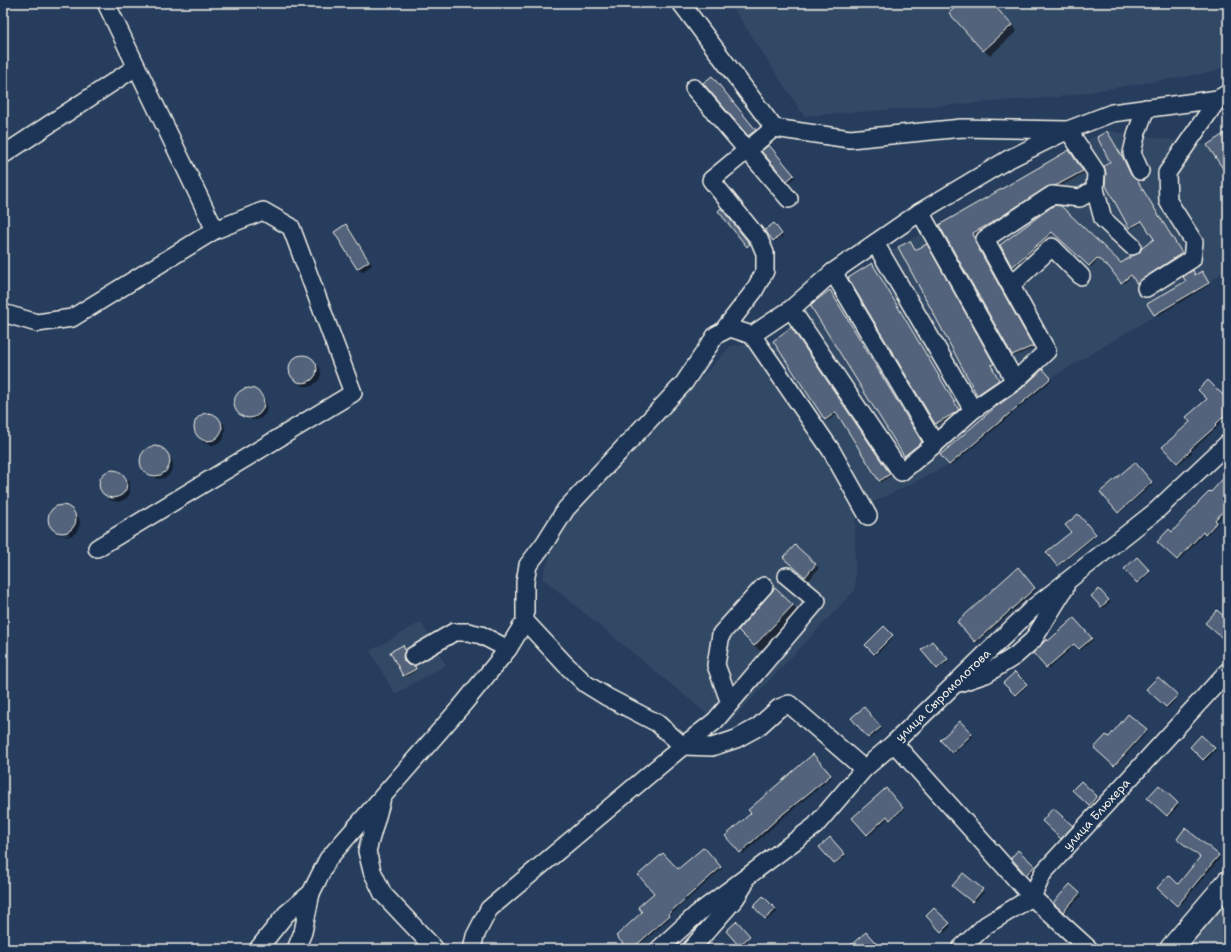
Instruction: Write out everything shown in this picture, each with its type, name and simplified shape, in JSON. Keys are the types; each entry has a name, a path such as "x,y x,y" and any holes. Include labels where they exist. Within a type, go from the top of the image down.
{"main road":[{"path":"1171,949 1228,882"}],"street":[{"path":"106,3 215,230"},
{"path":"681,3 774,128 850,139 962,128 1068,130"},
{"path":"3,155 136,67"},
{"path":"694,88 789,199"},
{"path":"752,336 791,309 834,272 875,243 920,212 1007,160 1068,130 1112,113 1223,96"},
{"path":"1146,288 1192,259 1194,242 1168,201 1167,173 1223,96"},
{"path":"1140,171 1132,153 1137,132 1146,108"},
{"path":"724,331 754,291 765,270 765,253 759,239 711,180 774,128"},
{"path":"1068,130 1096,172 1095,189 1103,218 1132,246"},
{"path":"791,309 901,472 973,410 1015,381 1047,351 985,239 1052,195 1080,198 1095,189"},
{"path":"3,313 37,323 72,318 215,230 263,211 291,227 353,393 97,548"},
{"path":"920,212 1015,381"},
{"path":"875,243 973,410"},
{"path":"1011,285 1052,247 1081,276"},
{"path":"834,272 935,444"},
{"path":"296,949 303,932 311,893 328,859 465,702 508,649 525,621 528,565 544,544 566,509 684,383 716,335 730,328 752,336 831,450 868,516"},
{"name":"улица Сыромолотова","path":"659,949 698,914 815,826 864,769 894,743 1033,608 1156,511 1228,443"},
{"path":"472,949 475,936 489,909 683,746 715,721 817,601 787,576"},
{"path":"954,684 986,674 1015,656 1033,640 1072,578"},
{"path":"730,703 716,665 721,634 764,586"},
{"path":"525,621 564,664 586,684 607,697 657,723 683,746 712,747 736,739 758,727 779,708 789,704 864,769"},
{"path":"413,656 454,632 468,632 482,635 508,649"},
{"name":"улица Блюхера","path":"1032,897 1043,873 1228,671"},
{"path":"894,743 1032,897 1089,949"},
{"path":"382,798 367,851 372,871 383,894 435,949"},
{"path":"691,949 735,899 755,870"},
{"path":"258,949 286,914 311,893"},
{"path":"960,949 986,925 1032,897"}],"shaded area":[{"path":"730,3 1228,3 1228,64 1213,72 1057,97 804,116"},
{"path":"1107,131 1207,145 1228,131 1228,267 1209,283 1051,378 949,465 855,511 855,590 724,728 542,578 561,527 731,346 773,341 795,324 809,303 848,278 898,247 1075,146"},
{"path":"421,622 446,665 395,694 370,651"},
{"path":"1224,897 1228,908 1228,949 1195,949 1191,941"}],"building":[{"path":"960,3 992,3 1012,25 983,51 949,13"},
{"path":"712,76 756,130 748,136 703,83"},
{"path":"1107,131 1131,175 1137,180 1182,253 1137,284 1131,275 1121,283 1109,267 1097,258 1089,266 1052,232 1012,267 1000,245 1054,205 1061,206 1121,263 1139,253 1142,248 1154,239 1142,221 1129,228 1105,184 1106,173 1104,166 1110,162 1097,137"},
{"path":"1228,131 1228,176 1207,145"},
{"path":"769,145 794,175 787,181 761,151"},
{"path":"1069,150 1083,171 1057,185 1047,187 993,222 973,233 976,244 1033,346 1012,355 939,225"},
{"path":"721,208 750,244 747,247 718,211"},
{"path":"774,223 782,234 773,241 765,230"},
{"path":"346,224 369,261 357,269 334,232"},
{"path":"910,241 915,250 927,244 994,364 991,365 999,380 977,395 898,247"},
{"path":"872,263 959,410 935,424 848,278"},
{"path":"1193,270 1195,275 1202,271 1209,283 1154,315 1147,304 1186,281 1183,277"},
{"path":"830,290 922,442 904,456 810,305"},
{"path":"791,327 890,474 879,481 836,412 825,420 773,341"},
{"path":"303,355 309,356 313,359 316,363 316,375 313,379 309,382 303,383 297,382 293,379 290,375 289,369 290,363 293,359 297,356"},
{"path":"1043,369 1051,378 949,465 940,455 994,408 1021,389"},
{"path":"1208,380 1228,400 1228,412 1215,425 1216,426 1190,449 1191,450 1177,463 1162,447 1190,422 1186,417 1207,399 1198,390"},
{"path":"249,388 259,393 264,403 259,413 249,418 239,413 234,403 239,393"},
{"path":"208,413 214,414 218,417 221,421 221,433 218,437 214,440 208,441 202,440 198,437 195,433 194,427 195,421 198,417 202,414"},
{"path":"155,446 165,451 170,461 165,471 155,476 145,471 140,461 145,451"},
{"path":"1135,462 1152,482 1118,513 1100,492"},
{"path":"113,470 119,471 123,474 126,478 126,490 123,494 119,497 113,498 107,497 103,494 100,490 99,484 100,478 103,474 107,471"},
{"path":"1228,473 1228,506 1215,520 1217,522 1205,535 1203,532 1177,560 1157,542 1169,529 1172,532"},
{"path":"62,505 68,506 72,509 75,513 75,525 72,529 68,532 62,533 56,532 52,529 49,525 48,519 49,513 52,509 56,506"},
{"path":"1078,514 1096,534 1057,566 1046,552 1071,532 1065,525"},
{"path":"795,545 816,564 805,577 783,558"},
{"path":"1137,557 1150,571 1137,583 1124,569"},
{"path":"1018,567 1035,588 975,642 957,622"},
{"path":"775,588 793,605 754,646 738,630"},
{"path":"1099,589 1109,600 1101,607 1091,596"},
{"path":"1217,610 1228,620 1228,643 1205,623"},
{"path":"1074,618 1092,638 1079,649 1074,644 1046,668 1033,653 1047,639 1048,641"},
{"path":"884,626 893,635 874,654 865,645"},
{"path":"932,641 948,659 937,669 921,650"},
{"path":"403,645 405,650 403,656 404,661 408,665 415,666 416,669 403,676 390,652"},
{"path":"1015,672 1027,684 1015,695 1003,683"},
{"path":"1158,677 1178,695 1166,707 1146,689"},
{"path":"864,707 881,727 868,738 851,718"},
{"path":"1128,714 1147,729 1114,766 1094,748 1106,735 1109,737"},
{"path":"960,721 972,734 952,753 940,740"},
{"path":"1201,735 1215,748 1203,760 1190,747"},
{"path":"813,754 831,775 778,818 740,853 725,836 751,813 748,810"},
{"path":"1081,781 1097,796 1089,806 1072,790"},
{"path":"1159,785 1178,803 1167,816 1147,798"},
{"path":"886,788 903,808 890,820 887,816 867,835 852,818"},
{"path":"1053,808 1073,826 1061,839 1042,821"},
{"path":"1185,828 1219,855 1177,906 1157,888 1169,875 1178,884 1200,857 1177,839"},
{"path":"830,837 845,854 834,864 819,847"},
{"path":"704,847 721,867 668,914 669,916 632,949 628,949 616,936 642,912 638,907 654,893 638,875 663,853 678,869"},
{"path":"1018,850 1035,866 1026,875 1011,858"},
{"path":"963,873 983,889 972,902 952,886"},
{"path":"1070,884 1080,893 1063,912 1053,903"},
{"path":"763,896 776,909 765,919 753,906"},
{"path":"934,908 950,923 941,932 926,916"},
{"path":"737,921 750,936 739,946 726,931"},
{"path":"866,932 881,949 846,949"}]}
